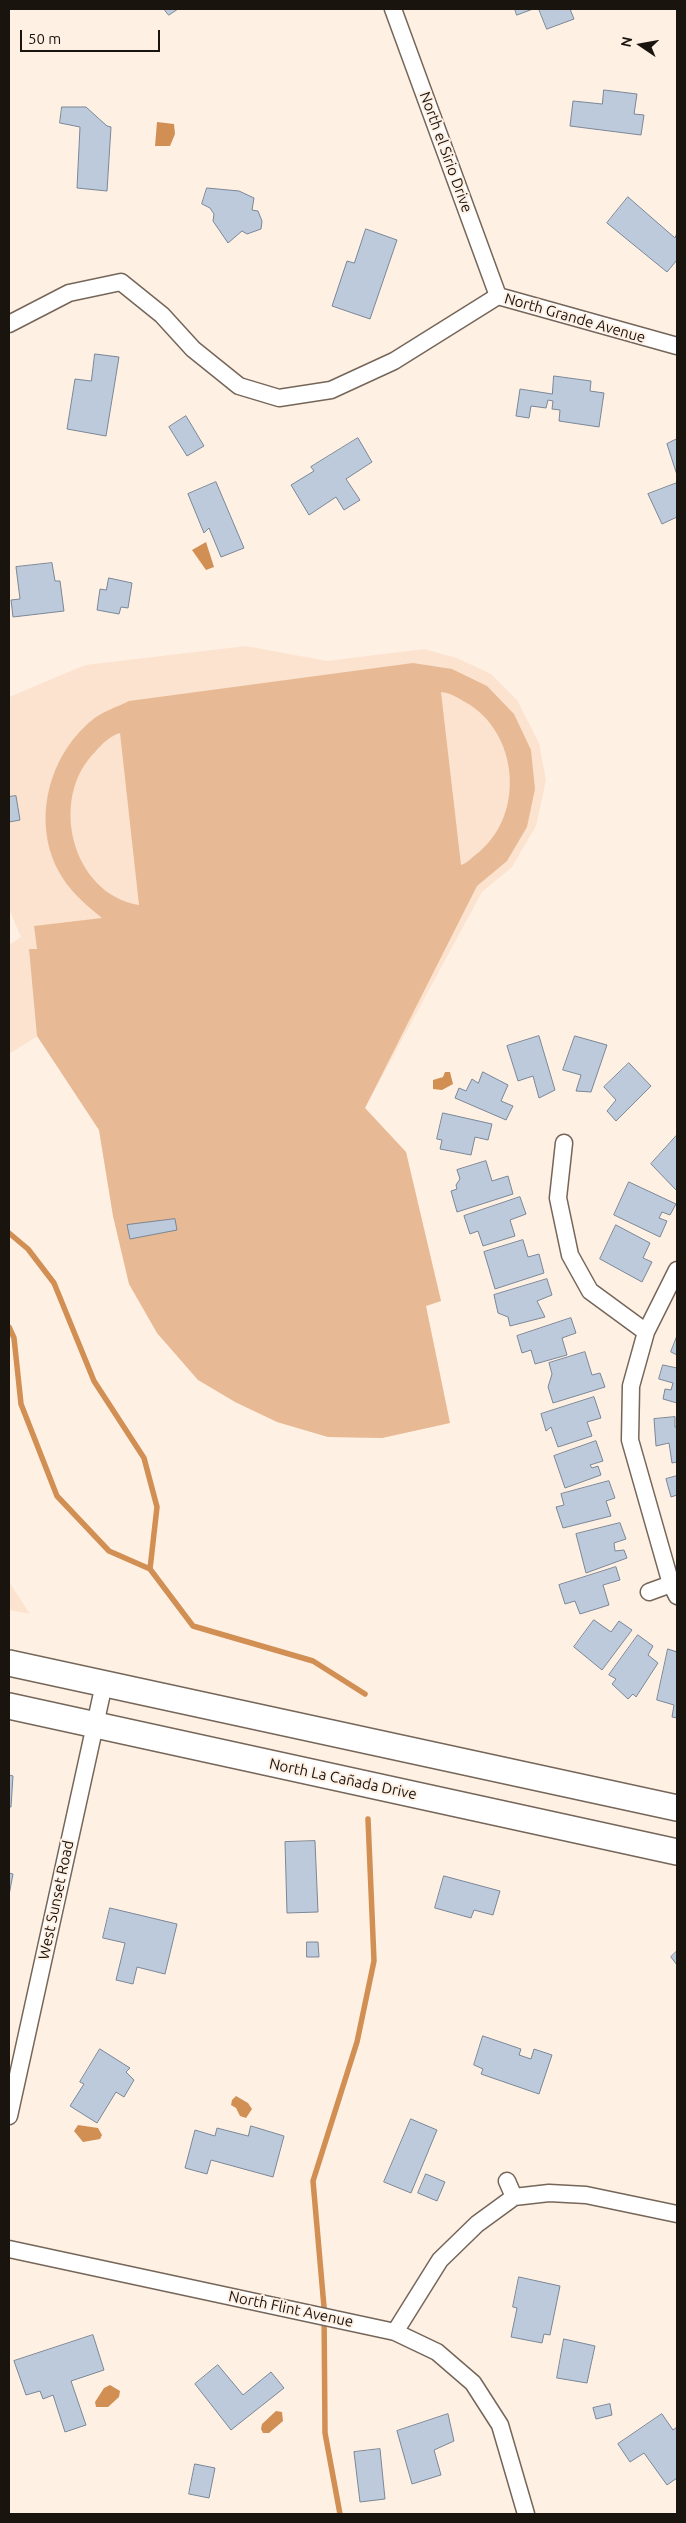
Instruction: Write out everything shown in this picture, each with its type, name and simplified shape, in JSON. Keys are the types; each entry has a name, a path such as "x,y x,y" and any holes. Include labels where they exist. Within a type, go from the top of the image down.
{"main road":[{"path":"9,1663 677,1808"},
{"name":"North La Cañada Drive","path":"9,1706 677,1852"}],"street":[{"name":"North el Sirio Drive","path":"393,9 498,296"},
{"name":"North Grande Avenue","path":"9,324 69,293 121,282 162,315 193,349 239,386 279,398 331,390 394,361 498,296 677,346"},
{"path":"564,1143 558,1198 570,1255 590,1291 646,1332"},
{"path":"649,1592 674,1590 630,1440 631,1386 646,1332 677,1270"},
{"name":"West Sunset Road","path":"9,2116 104,1684"},
{"path":"507,2181 514,2197"},
{"path":"395,2332 440,2260 477,2224 514,2197 549,2193 586,2195 677,2214"},
{"name":"North Flint Avenue","path":"9,2250 395,2332 437,2352 473,2383 500,2425 526,2514"}],"shaded area":[{"path":"157,122 174,124 175,134 170,146 155,146"},
{"path":"206,542 214,567 206,570 192,550"},
{"path":"246,646 327,661 424,649 457,658 491,674 517,700 539,743 546,780 536,826 512,867 482,892 365,1108 406,1152 441,1301 426,1306 450,1423 382,1438 328,1437 277,1422 198,1380 157,1333 129,1284 113,1216 99,1130 38,1036 9,1054 9,945 21,937 9,909 9,697 85,665"},
{"path":"413,663 452,669 487,686 514,714 531,750 535,789 527,827 507,861 477,886 365,1108 406,1152 441,1301 426,1306 450,1423 382,1438 328,1437 277,1422 235,1402 198,1380 157,1333 129,1284 113,1216 99,1130 37,1036 29,949 37,949 34,926 102,918 72,890 58,870 50,851 46,831 46,810 55,770 64,752 76,735 104,712 129,701","holes":["441,692 459,698 483,715 496,732 505,752 509,773 509,795 504,816 494,836 479,852 461,865","120,733 139,905 116,897 97,883 83,864 74,841 71,817 73,793 81,770 104,743"]},
{"path":"445,1072 450,1072 453,1084 442,1090 433,1089 433,1080 443,1077"},
{"path":"9,1582 30,1614 9,1610"},
{"path":"236,2096 248,2103 252,2109 246,2118 240,2116 236,2108 231,2105 232,2100"},
{"path":"78,2125 98,2128 102,2135 100,2139 83,2142 74,2131"},
{"path":"110,2385 120,2391 119,2397 108,2407 96,2407 95,2402 104,2388"},
{"path":"276,2411 282,2412 283,2421 269,2433 263,2433 261,2429 262,2424"}],"building":[{"path":"164,9 178,9 169,15"},
{"path":"515,9 533,9 517,15"},
{"path":"539,9 570,9 574,19 547,29"},
{"path":"604,90 637,94 634,114 644,115 641,135 570,126 573,101 602,104"},
{"path":"62,107 86,107 107,126 111,127 107,191 77,188 80,127 60,123"},
{"path":"207,188 239,191 254,198 252,210 258,211 262,221 261,229 247,234 242,231 228,243 213,221 214,214 210,208 202,204"},
{"path":"628,197 675,238 677,233 677,260 667,272 607,223"},
{"path":"366,229 397,240 370,319 332,306 347,261 354,263"},
{"path":"95,354 119,357 106,436 67,429 75,379 91,381"},
{"path":"554,376 591,381 590,391 604,393 599,427 559,421 560,410 552,409 553,401 548,400 546,408 531,406 529,418 516,416 520,389 552,394"},
{"path":"186,416 204,446 187,456 169,427"},
{"path":"358,438 372,462 346,479 360,500 344,510 336,497 309,515 291,485 314,471 311,467"},
{"path":"677,439 677,475 667,444"},
{"path":"216,482 244,548 221,557 209,528 204,533 188,494"},
{"path":"677,483 677,517 662,524 648,494"},
{"path":"52,563 55,581 60,581 64,611 13,617 11,600 20,599 16,567"},
{"path":"109,578 132,583 128,608 121,607 119,614 97,610 100,589 106,590"},
{"path":"16,796 20,820 9,822 9,797"},
{"path":"539,1036 555,1090 539,1098 533,1076 518,1081 507,1046"},
{"path":"575,1036 607,1045 591,1092 576,1091 581,1075 563,1070"},
{"path":"629,1063 651,1086 616,1121 607,1111 616,1100 604,1087"},
{"path":"483,1072 508,1085 501,1101 513,1106 506,1120 455,1098 459,1088 466,1091 472,1079 478,1083"},
{"path":"443,1113 492,1124 488,1140 475,1137 471,1155 440,1149 442,1140 437,1139"},
{"path":"677,1135 677,1191 651,1164"},
{"path":"486,1161 492,1181 508,1176 513,1194 457,1212 451,1191 457,1189 456,1185 460,1179 457,1170"},
{"path":"629,1182 676,1204 670,1215 662,1212 659,1218 667,1221 660,1237 614,1215"},
{"path":"520,1197 526,1214 510,1220 515,1236 483,1246 478,1231 470,1234 464,1216"},
{"path":"175,1219 177,1230 130,1239 127,1225"},
{"path":"616,1225 650,1243 643,1258 652,1262 642,1282 600,1259"},
{"path":"523,1240 528,1257 539,1254 544,1273 495,1289 484,1252"},
{"path":"547,1279 552,1295 537,1301 545,1317 510,1326 508,1317 498,1313 494,1295"},
{"path":"571,1318 576,1333 562,1338 567,1355 535,1364 531,1350 522,1353 517,1336"},
{"path":"677,1336 677,1355 671,1352"},
{"path":"585,1352 592,1375 600,1373 605,1387 553,1403 548,1387 552,1374 549,1363"},
{"path":"663,1365 677,1368 677,1403 663,1399 665,1389 671,1390 673,1383 659,1379"},
{"path":"594,1397 601,1418 587,1422 592,1436 558,1447 551,1427 546,1431 541,1414"},
{"path":"675,1417 675,1427 677,1427 677,1462 672,1463 669,1443 656,1446 654,1419"},
{"path":"596,1441 603,1461 590,1465 592,1468 598,1466 601,1475 565,1488 554,1456"},
{"path":"677,1476 677,1495 671,1497 666,1479"},
{"path":"609,1481 615,1498 606,1501 611,1516 563,1528 556,1507 564,1505 561,1494"},
{"path":"620,1523 626,1539 614,1543 615,1551 624,1550 627,1558 586,1573 576,1534"},
{"path":"616,1567 620,1580 603,1585 609,1605 580,1614 575,1601 565,1604 559,1585"},
{"path":"594,1620 611,1632 619,1621 632,1630 602,1670 574,1647"},
{"path":"638,1635 653,1646 648,1655 658,1663 636,1697 633,1694 628,1699 612,1684 616,1679 609,1675"},
{"path":"668,1649 677,1652 677,1718 672,1717 674,1705 657,1700"},
{"path":"9,1775 13,1776 11,1807 9,1807"},
{"path":"315,1841 318,1912 287,1913 285,1842"},
{"path":"9,1873 13,1874 9,1895"},
{"path":"444,1876 500,1891 493,1915 474,1910 471,1918 435,1908"},
{"path":"110,1908 177,1924 165,1974 137,1967 133,1984 116,1980 125,1943 103,1938"},
{"path":"307,1942 318,1942 319,1957 307,1957"},
{"path":"677,1951 677,1965 671,1957"},
{"path":"483,2036 521,2049 519,2055 531,2059 534,2049 552,2055 539,2094 481,2074 483,2069 474,2065"},
{"path":"100,2049 130,2068 126,2072 134,2080 124,2097 116,2092 97,2123 70,2106 84,2084 80,2082"},
{"path":"411,2119 437,2130 411,2193 384,2182"},
{"path":"251,2126 284,2136 273,2177 211,2160 207,2174 185,2168 195,2130 215,2136 217,2128 248,2136"},
{"path":"426,2174 445,2182 437,2201 418,2193"},
{"path":"519,2277 560,2286 550,2335 544,2334 542,2343 511,2337 517,2308 513,2307"},
{"path":"93,2335 104,2370 71,2381 86,2425 65,2432 53,2395 43,2399 40,2391 26,2395 14,2361"},
{"path":"564,2339 595,2346 587,2383 557,2378"},
{"path":"218,2365 243,2395 271,2372 284,2388 231,2430 195,2384"},
{"path":"610,2404 612,2415 596,2419 593,2408"},
{"path":"448,2414 454,2441 434,2450 441,2475 412,2484 397,2431"},
{"path":"662,2414 673,2430 677,2427 677,2478 667,2485 644,2453 630,2462 618,2444"},
{"path":"380,2449 385,2499 360,2502 354,2452"},
{"path":"195,2464 215,2468 209,2498 189,2494"}],"waterway":[{"path":"9,1233 28,1249 54,1283 94,1381 144,1458 157,1507 150,1569"},
{"path":"9,1327 14,1338 21,1404 57,1496 109,1551 150,1569 193,1626 313,1661 365,1694"},
{"path":"340,2514 325,2433 324,2307 313,2181 357,2042 374,1961 368,1819"}]}
